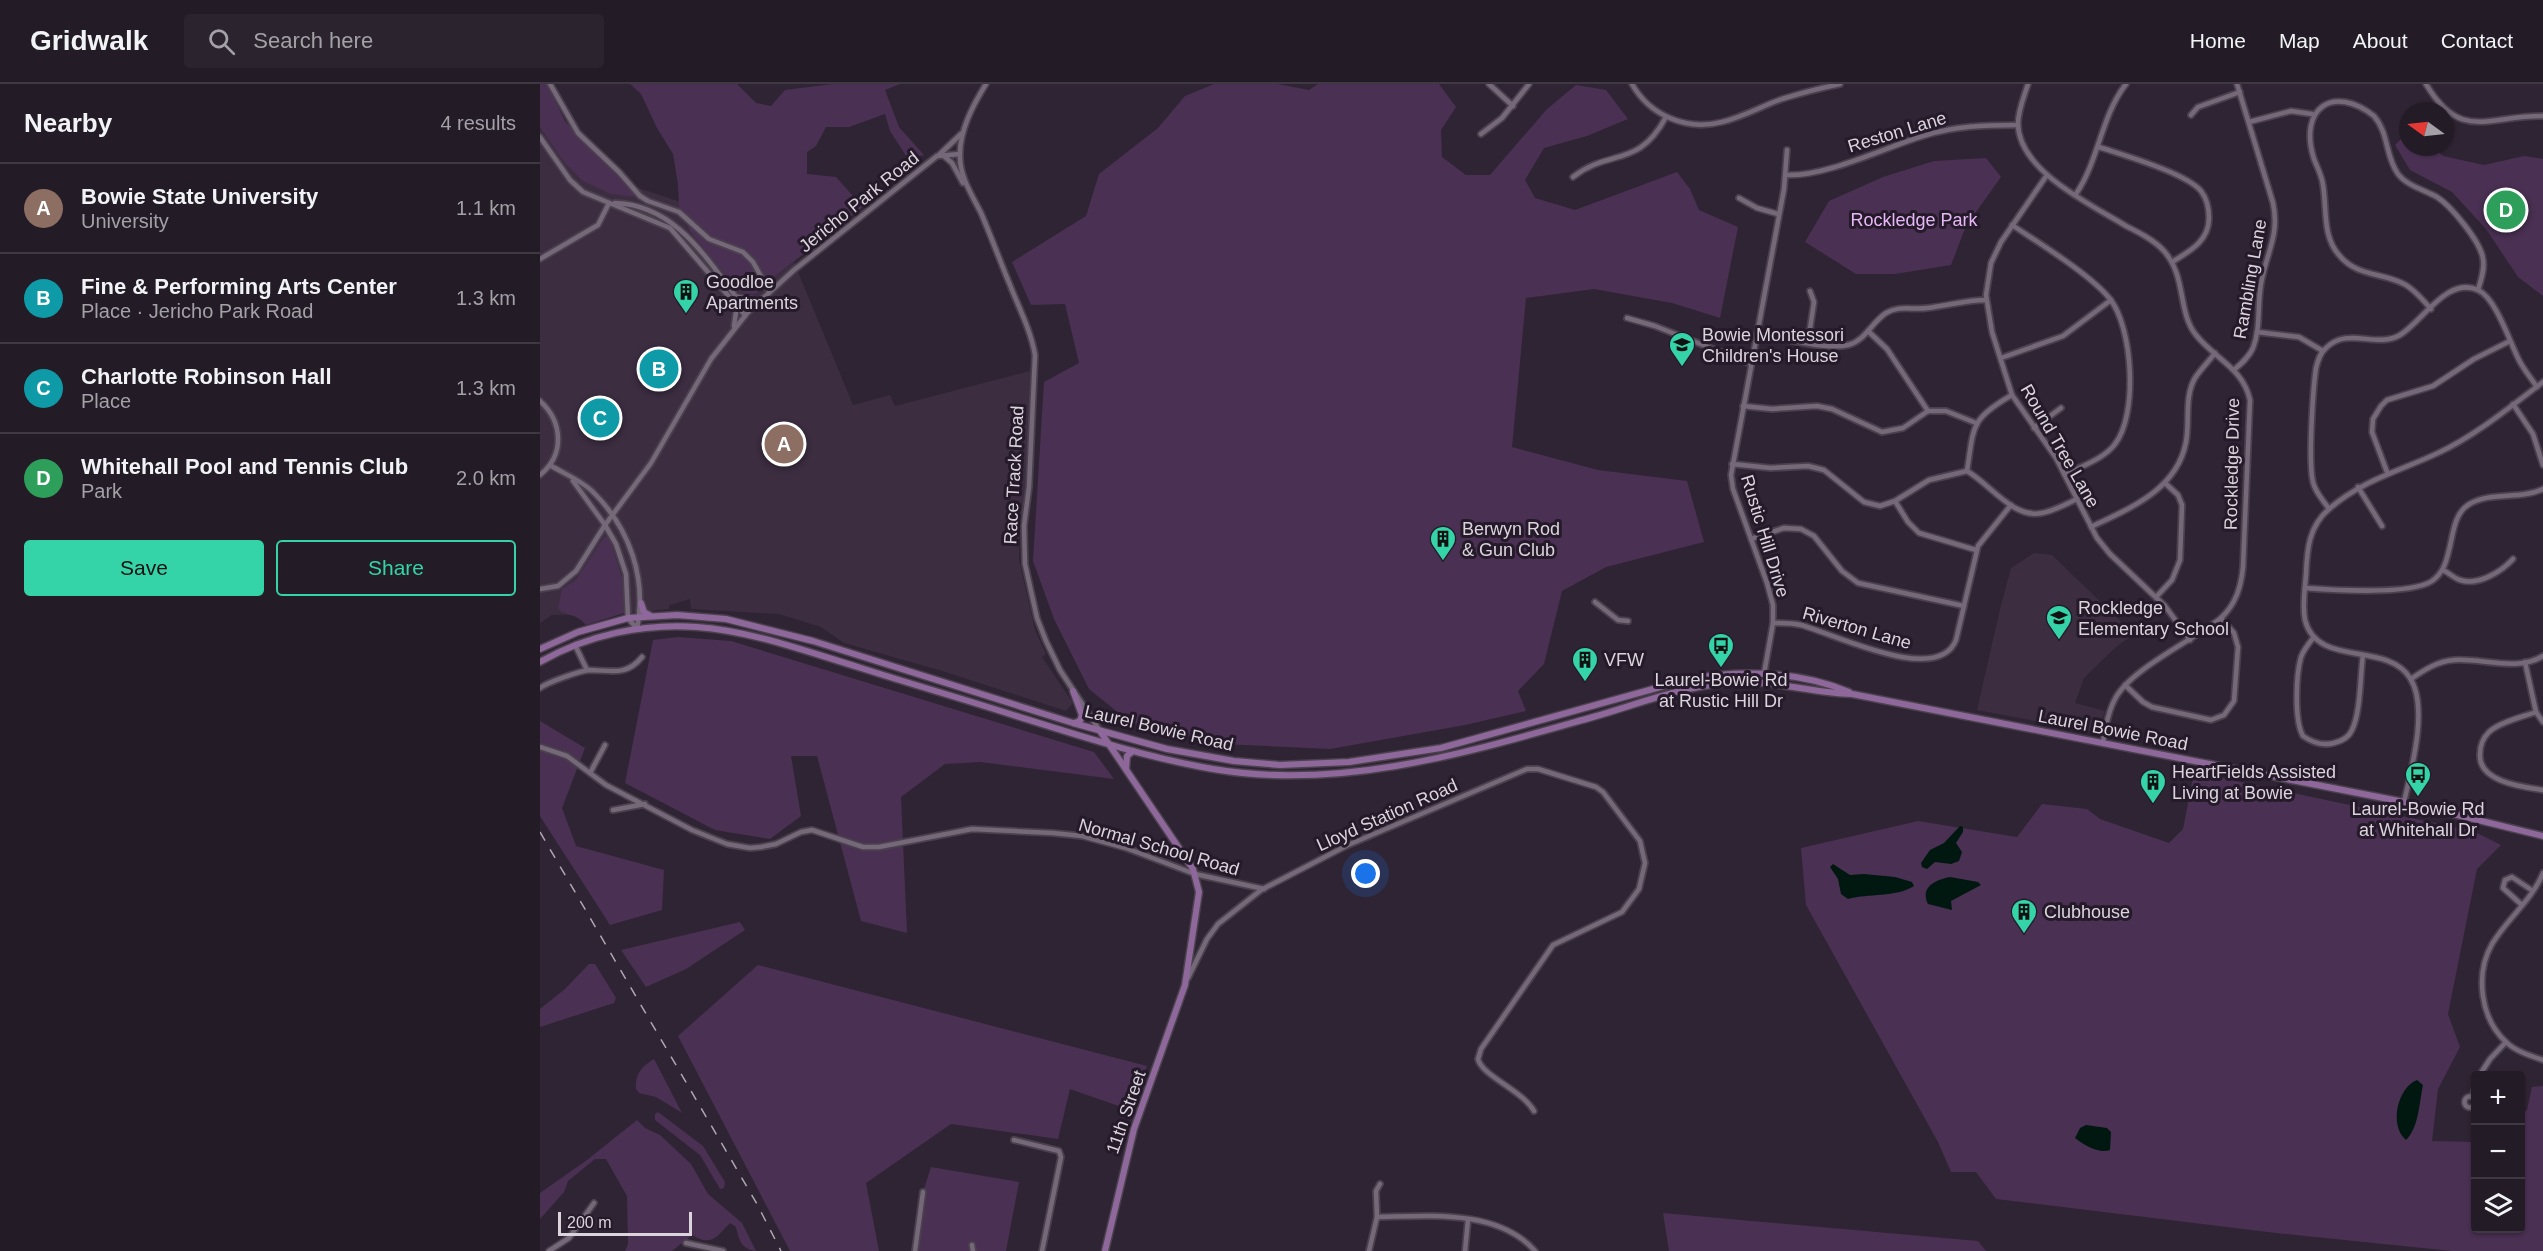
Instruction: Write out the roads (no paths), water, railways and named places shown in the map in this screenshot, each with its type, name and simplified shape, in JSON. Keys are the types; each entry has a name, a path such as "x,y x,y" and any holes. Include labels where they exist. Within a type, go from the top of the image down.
{"main road":[{"path":"641,603 644,612 651,617"},
{"name":"Laurel Bowie Road","path":"540,649 578,632 628,618 694,616 746,623 869,658 1100,731 1186,753 1234,761 1280,765 1349,762 1441,747 1689,679 1725,674 1764,674 1830,684 1852,694"},
{"name":"Laurel Bowie Road","path":"540,662 575,645 609,634 637,629 696,627 736,633 812,653 1133,751 1212,769 1248,774 1314,775 1361,772 1447,757 1689,689 1732,683 1762,683 1828,693 1852,694 2103,743 2404,802 2543,836"},
{"path":"1073,691 1082,715 1080,721 1073,723"},
{"name":"Race Track Road","path":"1100,731 1195,874 1199,892 1185,985"},
{"path":"1126,770 1127,756 1133,751"},
{"name":"11th Street","path":"1105,1251 1134,1129 1185,985"}],"street":[{"path":"550,84 578,133 619,172 640,196 679,212 709,239 743,252 753,262 769,291"},
{"name":"Race Track Road","path":"986,84 973,105 966,126 960,154 961,168 989,232 1033,345 1034,387 1024,555 1036,618 1054,659 1100,731"},
{"path":"1489,84 1513,106"},
{"path":"1481,134 1513,106 1529,84"},
{"path":"1632,84 1643,100 1666,117 1686,124 1714,124 1780,100 1840,84"},
{"name":"Rockledge Drive","path":"2028,84 2020,109 2018,125 2026,153 2047,175 2158,245 2172,262 2178,275 2192,330 2235,369 2247,388 2251,407 2239,592 2222,618 2125,685 2114,702 2103,743"},
{"path":"2076,194 2089,171 2115,101 2126,84"},
{"name":"Rambling Lane","path":"2235,369 2250,354 2258,332 2261,281 2273,242 2276,220 2237,84"},
{"path":"2426,84 2439,104 2467,122 2481,123 2543,116"},
{"path":"2191,115 2198,106 2240,92"},
{"path":"2335,95 2321,101 2312,114 2311,143 2323,183 2328,231 2336,251 2355,269 2406,284 2431,309"},
{"path":"2355,98 2369,110 2382,127 2399,175 2443,202 2476,243 2484,262 2478,290"},
{"path":"2249,122 2291,111 2312,114"},
{"path":"1573,177 1583,169 1642,148 1653,138 1666,117"},
{"name":"Reston Lane","path":"1786,175 1817,172 1943,130 1978,125 2018,125"},
{"path":"939,156 966,126"},
{"path":"540,137 576,187 595,198 650,218 670,228 747,313"},
{"path":"2099,147 2173,174 2194,185 2203,193 2209,209 2206,233 2195,248 2172,262"},
{"name":"Rustic Hill Drive","path":"1762,683 1773,623 1771,595 1732,489 1732,464 1786,175 1787,150"},
{"name":"Jericho Park Road","path":"540,589 558,586 576,572 605,525 651,463 690,393 747,313 769,291 939,156 960,154"},
{"path":"939,156 948,158 969,187"},
{"name":"Round Tree Lane","path":"2047,175 2012,225 1991,263 1986,300 1989,322 2012,395 2065,475 2091,527 2110,554 2156,597 2190,640"},
{"path":"1739,198 1757,208 1778,214"},
{"path":"540,259 598,225 609,203"},
{"path":"2012,225 2088,278 2111,300 2122,326 2130,365 2125,426 2120,438 2110,450 2065,475"},
{"path":"2329,509 2316,492 2311,469 2315,375 2318,360 2323,351 2334,342 2348,337 2395,338 2409,329 2452,290 2462,288 2478,290 2488,299 2522,366 2537,387"},
{"path":"1808,342 1815,302 1810,291"},
{"path":"734,298 759,301"},
{"path":"731,333 736,320 734,298"},
{"path":"1757,334 1835,346 1847,345 1859,340 1884,314 1895,309 1927,308 1963,301 1986,300"},
{"path":"2001,358 2063,336 2111,300"},
{"path":"1627,318 1655,326 1751,364"},
{"path":"1868,332 1887,349 1928,411"},
{"path":"2258,332 2299,337 2323,351"},
{"path":"2387,472 2372,432 2373,419 2381,406 2387,400 2433,386 2474,358 2510,341"},
{"path":"2091,527 2146,499 2165,483 2178,466 2184,452 2189,398 2193,383 2215,353"},
{"path":"2404,802 2416,734 2416,696 2411,679 2397,665 2334,648 2314,637 2304,616 2310,538 2316,525 2329,509 2358,487 2387,472 2448,448 2543,382"},
{"path":"1967,471 1976,423 1985,412 2012,395"},
{"path":"540,401 554,419 558,434 557,450 550,465 540,475"},
{"path":"2513,404 2533,434 2543,465"},
{"path":"1743,406 1772,409 1808,406 1832,409 1875,430 1888,432 1909,425 1928,411 1953,413 1976,423"},
{"path":"2034,428 2061,408"},
{"path":"1732,464 1771,468 1801,466 1816,468 1832,474 1867,503 1880,506 1895,501 1929,480 1967,471 1984,481 2011,505 2027,513 2038,514 2077,499"},
{"path":"550,465 593,492 612,515 629,544 636,562 641,603 637,629"},
{"path":"572,479 616,544 626,574 628,618 637,629"},
{"path":"2156,597 2172,580 2180,560 2182,505 2178,495 2165,483"},
{"path":"2358,487 2382,526"},
{"path":"2305,588 2364,590 2419,586 2432,581 2443,570 2457,519 2466,506 2478,500 2530,495 2543,489"},
{"path":"1895,501 1918,533 1976,550"},
{"name":"Riverton Lane","path":"1773,623 1799,624 1831,636 1912,659 1928,660 1943,656 1953,646 1976,550 2011,505"},
{"path":"1751,539 1784,528 1801,529 1814,536 1842,571 1858,583 1964,606"},
{"path":"2443,570 2462,581 2475,581 2503,568 2513,559"},
{"path":"1595,602 1618,620 1628,621"},
{"path":"2125,685 2143,702 2157,709 2211,720 2224,715 2234,701 2238,647 2234,633 2222,618"},
{"path":"2314,637 2305,648 2301,661 2297,708 2301,732 2314,742 2323,745 2337,742 2351,732 2355,721 2363,655"},
{"path":"575,645 587,670"},
{"path":"2411,679 2432,666 2451,660 2525,663 2543,656"},
{"path":"540,688 550,682 587,670 612,673 632,666 642,657"},
{"path":"2525,663 2536,712 2543,722"},
{"path":"2536,712 2491,731 2482,741 2480,759 2485,770 2492,776 2543,790"},
{"path":"590,773 605,745"},
{"name":"Normal School Road","path":"540,747 567,756 606,785 705,836 750,848 776,844 801,832 812,830 863,847 907,843 972,829 1053,832 1082,836 1126,848 1195,874 1262,889"},
{"name":"Lloyd Station Road","path":"1185,985 1207,939 1218,924 1262,889 1348,845 1527,769 1538,769 1596,787 1603,792 1630,825 1640,841 1645,863 1641,882 1632,900 1622,912 1553,945 1479,1054 1479,1062 1484,1070 1523,1096 1534,1111"},
{"path":"613,810 645,804"},
{"path":"2543,873 2534,891 2492,944 2483,974 2483,993 2487,1011 2506,1042 2543,1060"},
{"path":"2522,905 2503,888 2505,880 2512,877 2534,891"},
{"path":"2482,1071 2506,1042"},
{"path":"1014,1140 1059,1151 1060,1166 1042,1251"},
{"path":"1369,1251 1377,1217 1376,1191 1380,1184"},
{"path":"915,1251 923,1192"},
{"path":"549,1251 569,1238 594,1203"},
{"path":"1377,1217 1436,1216 1468,1220 1509,1229 1535,1251"},
{"path":"1466,1251 1468,1220"},
{"path":"686,1243 721,1251"}],"railway":[{"path":"540,832 757,1204 781,1251"}],"place":[{"name":"Whitehall Pool and Tennis Club","path":"2506,210"},
{"name":"Goodloe Apartments","path":"686,315"},
{"name":"Bowie Montessori Children's House","path":"1682,368"},
{"name":"Fine & Performing Arts Center","path":"659,369"},
{"name":"Charlotte Robinson Hall","path":"600,418"},
{"name":"Bowie State University","path":"784,444"},
{"name":"Berwyn Rod & Gun Club","path":"1443,562"},
{"name":"Rockledge Elementary School","path":"2059,641"},
{"name":"Laurel-Bowie Rd at Rustic Hill Dr","path":"1721,669"},
{"name":"VFW","path":"1585,683"},
{"name":"Laurel-Bowie Rd at Whitehall Dr","path":"2418,798"},
{"name":"HeartFields Assisted Living at Bowie","path":"2153,805"},
{"name":"Clubhouse","path":"2024,935"}],"park label":[{"name":"Rockledge Park","path":"1914,220"}]}
